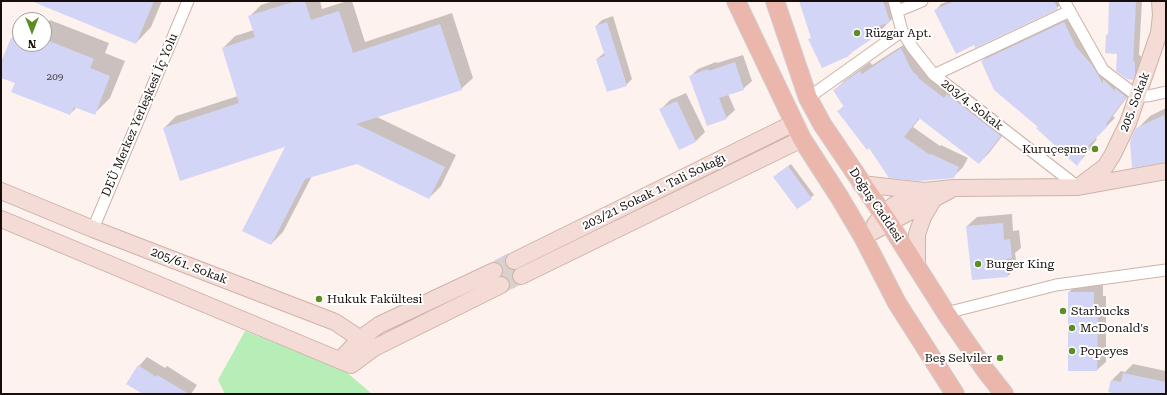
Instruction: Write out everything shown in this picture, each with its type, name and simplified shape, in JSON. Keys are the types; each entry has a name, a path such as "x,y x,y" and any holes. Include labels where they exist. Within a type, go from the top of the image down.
{"main road":[{"path":"736,1 802,139 863,237 897,303 955,394"},
{"name":"Doğuş Caddesi","path":"775,1 808,98 822,124 886,219 946,313 986,371 1004,394"},
{"name":"205. Sokak","path":"1078,187 1105,167 1128,123 1160,34 1160,1"},
{"name":"203/21 Sokak 1. Tali Sokağı","path":"514,261 794,123"},
{"name":"203/21 Sokak 1. Tali Sokağı","path":"521,276 802,139"},
{"path":"863,237 886,219 928,196 953,188 1078,187 1166,171"},
{"path":"861,184 928,196"},
{"name":"205/61. Sokak","path":"1,191 93,229 335,322 374,348"},
{"path":"917,268 917,234 928,196"},
{"path":"1,219 345,362 501,285"},
{"path":"345,362 361,338 379,325 494,271"}],"street":[{"name":"DEÜ Merkez Yerleşkesi İç Yolu","path":"93,229 188,1"},
{"path":"896,6 922,1"},
{"name":"203/4. Sokak","path":"896,6 902,31 912,47 934,75 1078,187"},
{"path":"934,75 1067,6 1103,70 1137,96 1148,96 1166,92"},
{"path":"808,98 902,31"},
{"path":"946,313 1056,285 1166,270"}],"green space":[{"path":"245,331 344,370 372,394 225,394 218,380"}],"building":[{"path":"31,1 154,1 136,44"},
{"path":"296,1 305,1 311,20 339,11 353,53 440,24 462,90 356,124 445,167 429,199 357,164 305,179 271,245 242,231 285,147 180,181 163,128 239,103 222,48 255,37 248,16"},
{"path":"799,1 883,1 890,22 874,28 879,34 848,55 849,56 822,68 808,39 811,38"},
{"path":"954,1 1054,1 1058,9 975,48 974,45 956,54 934,10"},
{"path":"1109,1 1136,1 1133,61 1135,62 1135,75 1133,80 1127,79 1116,71 1117,54 1105,53 1106,35 1108,35"},
{"path":"607,22 627,86 607,92 596,59 605,56 595,26"},
{"path":"1064,22 1076,47 1092,65 1103,84 1103,79 1115,91 1115,88 1126,97 1106,124 1108,126 1088,146 1090,147 1077,166 1036,128 1038,127 994,90 981,61"},
{"path":"11,38 12,52 52,52 52,42 94,59 90,68 110,76 95,115 74,107 70,115 11,92 15,83 1,78 1,62"},
{"path":"901,48 910,67 919,77 918,78 944,98 947,94 1001,136 979,164 919,118 904,137 930,155 931,154 959,167 954,178 919,181 889,178 869,148 867,150 837,111 844,107 833,90 860,71 862,74"},
{"path":"735,62 744,90 719,98 727,119 707,126 689,76"},
{"path":"677,101 696,142 679,150 659,109"},
{"path":"1164,115 1166,129 1166,162 1132,168 1130,141 1136,128"},
{"path":"788,166 812,199 797,209 773,177"},
{"path":"1003,223 1004,240 1010,239 1012,258 1006,259 1008,277 972,280 966,226"},
{"path":"508,254 505,260 505,265 508,269 513,270 512,280 516,284 510,287 509,280 502,276 502,267 499,263 492,262"},
{"path":"1068,292 1094,292 1094,304 1098,304 1097,371 1068,371"},
{"path":"138,365 156,377 157,375 189,394 143,394 126,384"},
{"path":"1123,373 1166,382 1166,394 1117,394 1108,392 1111,380 1121,382"}],"tunnel":[{"path":"494,271 514,261"},
{"path":"501,285 521,276"}],"place":[{"name":"Rüzgar Apt.","path":"857,33"},
{"name":"Kuruçeşme","path":"1095,149"},
{"name":"Burger King","path":"978,264"},
{"name":"Hukuk Fakültesi","path":"319,299"},
{"name":"Starbucks","path":"1063,311"},
{"name":"McDonald's","path":"1072,328"},
{"name":"Popeyes","path":"1072,351"},
{"name":"Beş Selviler","path":"1000,358"}]}
